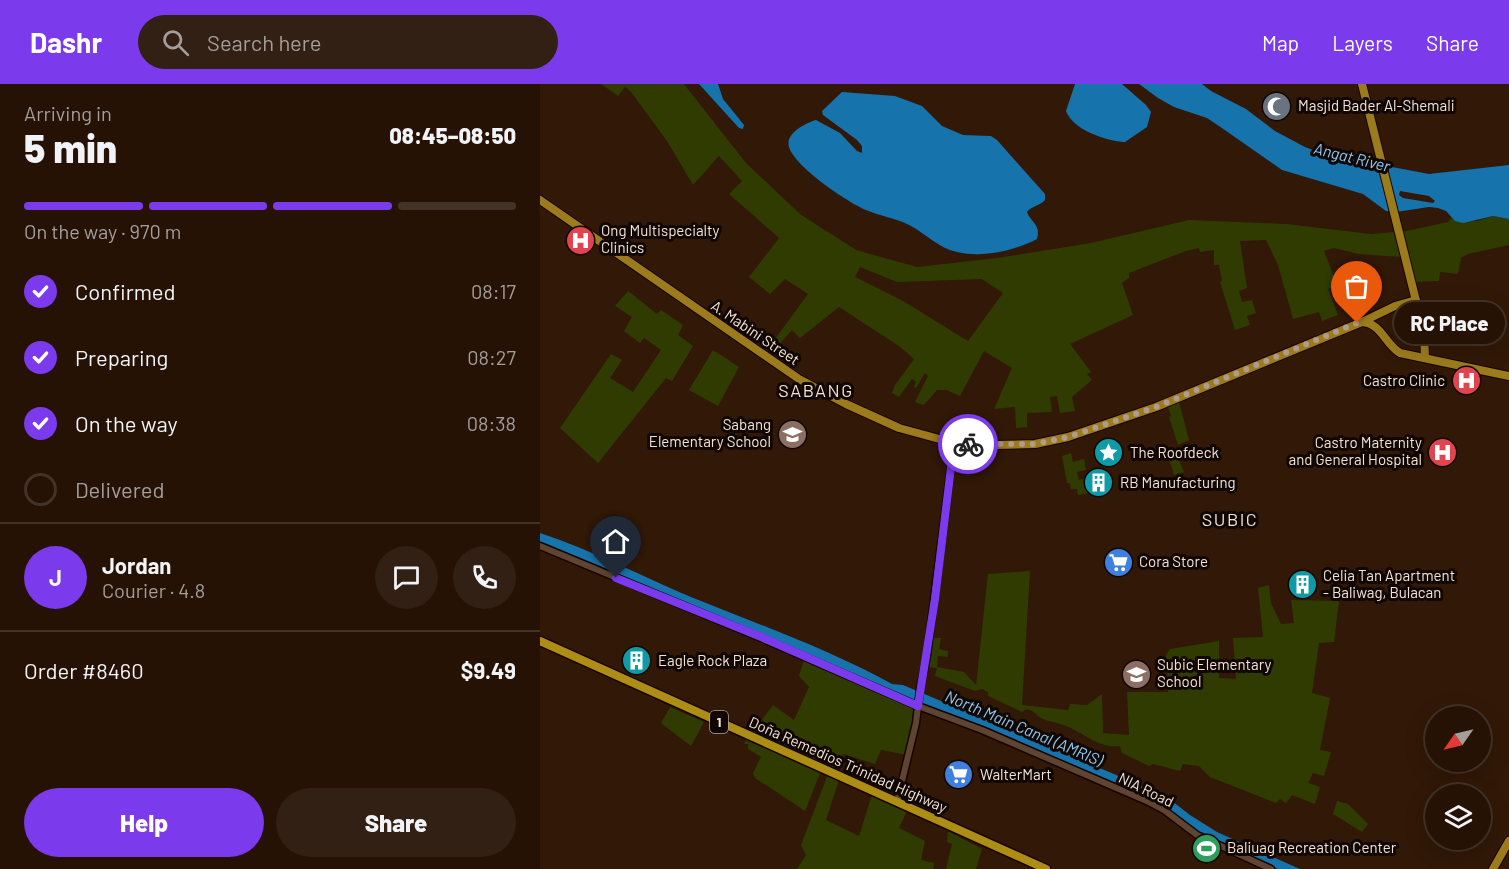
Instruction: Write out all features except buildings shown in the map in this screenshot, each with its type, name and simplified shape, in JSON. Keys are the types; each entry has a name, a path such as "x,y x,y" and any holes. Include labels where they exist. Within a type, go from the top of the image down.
{"highway":[{"name":"Doña Remedios Trinidad Highway","path":"540,641 1046,869"}],"main road":[{"path":"1362,84 1424,333 1425,358"},
{"name":"A. Mabini Street","path":"540,200 799,379 899,428 954,443 1025,444 1068,437 1156,407 1362,322 1395,306 1416,300"},
{"path":"1362,322 1369,322 1375,326 1392,349 1400,353 1509,376"},
{"path":"1493,869 1509,841"}],"street":[{"path":"897,802 913,740 927,655 954,443"},
{"name":"NIA Road","path":"540,546 759,636 1149,802 1164,810 1197,835 1271,869"}],"green space":[{"path":"601,84 684,84 746,163 800,214 856,250 917,267 997,258 1091,243 1189,220 1286,224 1371,234 1396,232 1401,257 1359,254 1334,248 1324,251 1336,282 1341,283 1328,289 1338,315 1322,321 1319,312 1293,319 1278,265 1266,240 1240,241 1247,288 1239,291 1242,302 1252,300 1256,313 1247,316 1250,325 1235,330 1220,282 1222,281 1219,265 1214,265 1214,250 1200,252 1199,248 1186,251 1129,273 1129,278 1122,283 1133,315 1070,344 1091,372 1087,374 1092,380 1072,397 1075,411 1060,413 1057,396 1050,397 1052,412 1027,413 1027,427 1016,428 1015,407 994,409 1012,368 984,351 960,396 946,390 937,390 924,405 915,402 928,376 925,373 916,388 914,386 916,382 912,379 899,397 892,393 895,385 914,359 899,346 839,307 800,338 792,330 768,357 764,354 808,294 785,279 770,294 749,277 779,238 729,194 742,181 719,156 693,185 667,141 631,92 625,87 618,96","holes":["860,267 897,282 982,279 1003,293 968,341 903,301 855,277"]},
{"path":"1493,216 1509,219 1509,245 1468,254 1461,258 1458,274 1440,272 1439,281 1413,282 1402,232 1448,222 1452,217 1455,221 1477,221"},
{"path":"628,291 657,314 661,310 683,325 678,335 693,346 672,381 666,378 598,463 560,428 611,354 622,360 610,378 633,392 661,350 644,338 640,343 624,331 632,317 615,306"},
{"path":"713,350 739,367 718,406 689,390"},
{"path":"1179,402 1189,440 1178,445 1168,407"},
{"path":"1175,449 1184,472 1174,475 1167,452"},
{"path":"1071,453 1073,462 1084,459 1086,470 1077,472 1079,480 1087,478 1090,493 1078,495 1077,489 1071,489 1070,483 1067,483 1062,456"},
{"path":"1030,571 1022,705 1068,710 1070,704 1087,705 1102,694 1103,733 1129,735 1127,692 1168,692 1166,655 1170,649 1219,641 1219,678 1236,679 1233,638 1263,637 1258,588 1269,585 1271,603 1281,624 1294,623 1291,600 1339,601 1334,642 1319,643 1312,693 1330,698 1320,750 1331,752 1324,776 1313,773 1308,783 1320,787 1315,804 1292,795 1286,803 1280,799 1276,803 1210,777 1199,766 1183,764 1180,771 1153,764 1149,766 1122,753 1120,746 1098,743 1066,726 1043,719 1030,710 1022,712 988,696 988,692 982,689 975,691 935,676 937,668 928,667 932,638 941,638 939,649 948,651 948,657 938,656 937,667 964,672 976,685 988,574"},
{"path":"804,659 915,708 908,755 881,750 875,764 843,754 838,770 753,732 773,705 794,720 809,687 799,676"},
{"path":"670,707 704,722 691,746 661,723"},
{"path":"746,740 821,771 805,811 755,778 753,773 761,757 748,749 748,744 744,744"},
{"path":"828,774 839,780 826,820 859,836 872,795 907,811 899,828 925,841 921,860 934,863 933,869 797,869 806,855 801,845"},
{"path":"1337,801 1348,804 1368,824 1362,832 1333,814"},
{"path":"948,831 982,849 976,869 946,869 952,844 947,842"}],"water":[{"path":"699,84 718,84 723,99 744,125 743,129 739,128"},
{"path":"1075,84 1122,84 1151,112 1147,127 1125,142 1100,137 1083,129 1070,118 1066,111"},
{"path":"1139,84 1202,84 1246,109 1275,131 1323,154 1429,174 1509,165 1509,219 1493,216 1463,223 1455,221 1446,211 1438,208 1386,211 1363,194 1282,170 1207,118 1174,107","holes":["1400,191 1429,196 1435,201 1433,203 1403,198 1399,195"]},
{"path":"842,92 895,96 922,106 942,126 963,135 991,136 997,140 1045,194 1045,200 1041,204 1027,212 1037,227 1037,239 1018,247 988,254 957,252 945,248 909,225 857,206 811,174 793,155 789,142 797,129 816,120 840,133 857,151 862,153 862,146 857,140 823,115 822,111"},
{"name":"North Main Canal (AMRIS)","path":"540,533 818,648 892,684 903,685 1147,788 1168,798 1217,832 1300,869 1278,869 1203,835 1163,805 540,543"}],"way so far":[{"path":"968,444 1035,444 1068,437 1156,407 1357,323"}],"place":[{"name":"Masjid Bader Al-Shemali","path":"1277,106"},
{"name":"Ong Multispecialty Clinics","path":"580,240"},
{"name":"RC Place","path":"1357,323"},
{"name":"Castro Clinic","path":"1466,381"},
{"name":"Sabang Elementary School","path":"792,434"},
{"name":"Castro Maternity and General Hospital","path":"1443,452"},
{"name":"The Roofdeck","path":"1109,453"},
{"name":"RB Manufacturing","path":"1099,483"},
{"name":"Cora Store","path":"1118,562"},
{"name":"Celia Tan Apartment - Baliwag, Bulacan","path":"1302,585"},
{"name":"Eagle Rock Plaza","path":"637,661"},
{"name":"Subic Elementary School","path":"1136,674"},
{"name":"WalterMart","path":"959,775"},
{"name":"Baliuag Recreation Center","path":"1206,848"}],"district":[{"name":"SABANG","path":"816,391"},
{"name":"SUBIC","path":"1230,520"}],"route":[{"path":"616,578 759,636 918,706 939,570 954,443 968,444"}],"water label":[{"name":"Angat River","path":"1352,157"}]}
